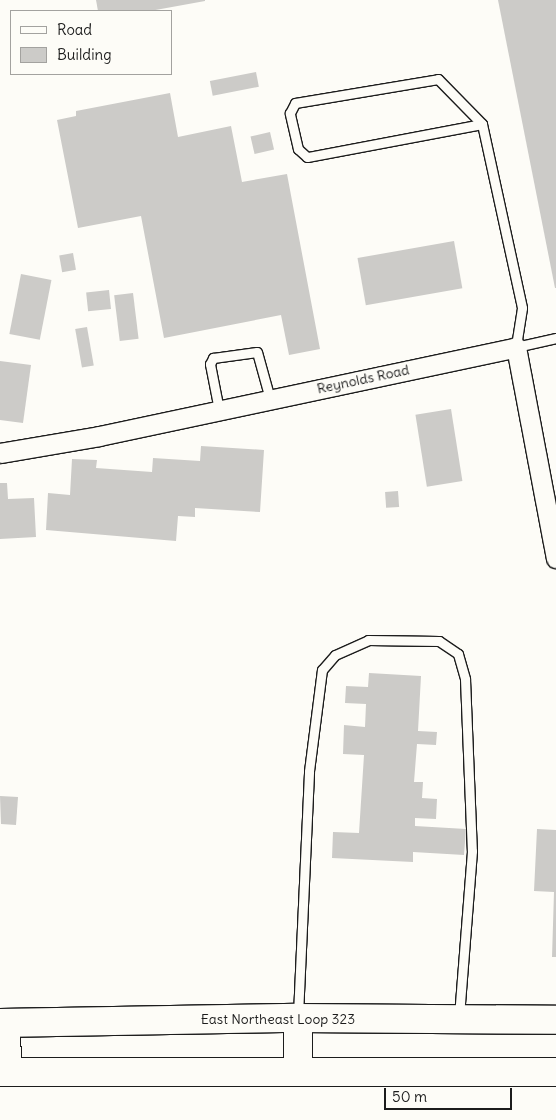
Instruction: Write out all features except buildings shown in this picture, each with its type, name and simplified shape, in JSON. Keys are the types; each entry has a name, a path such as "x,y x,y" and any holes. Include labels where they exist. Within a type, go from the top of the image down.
{"highway":[{"name":"East Northeast Loop 323","path":"3,1023 298,1018 556,1020"},
{"path":"298,1018 298,1071"},
{"path":"3,1023 3,1072 556,1072"}],"street":[{"name":"Reynolds Road","path":"0,453 219,410 516,347"},
{"path":"516,347 556,558"}],"lane":[{"path":"482,124 307,157 300,154 298,149 290,114 295,103 438,79 482,124 522,308 516,347 556,338"},
{"path":"219,410 210,364 213,358 257,352 270,399"},
{"path":"298,1018 309,772 322,670 335,655 368,640 439,641 458,654 465,679 472,851 458,1019"}]}
